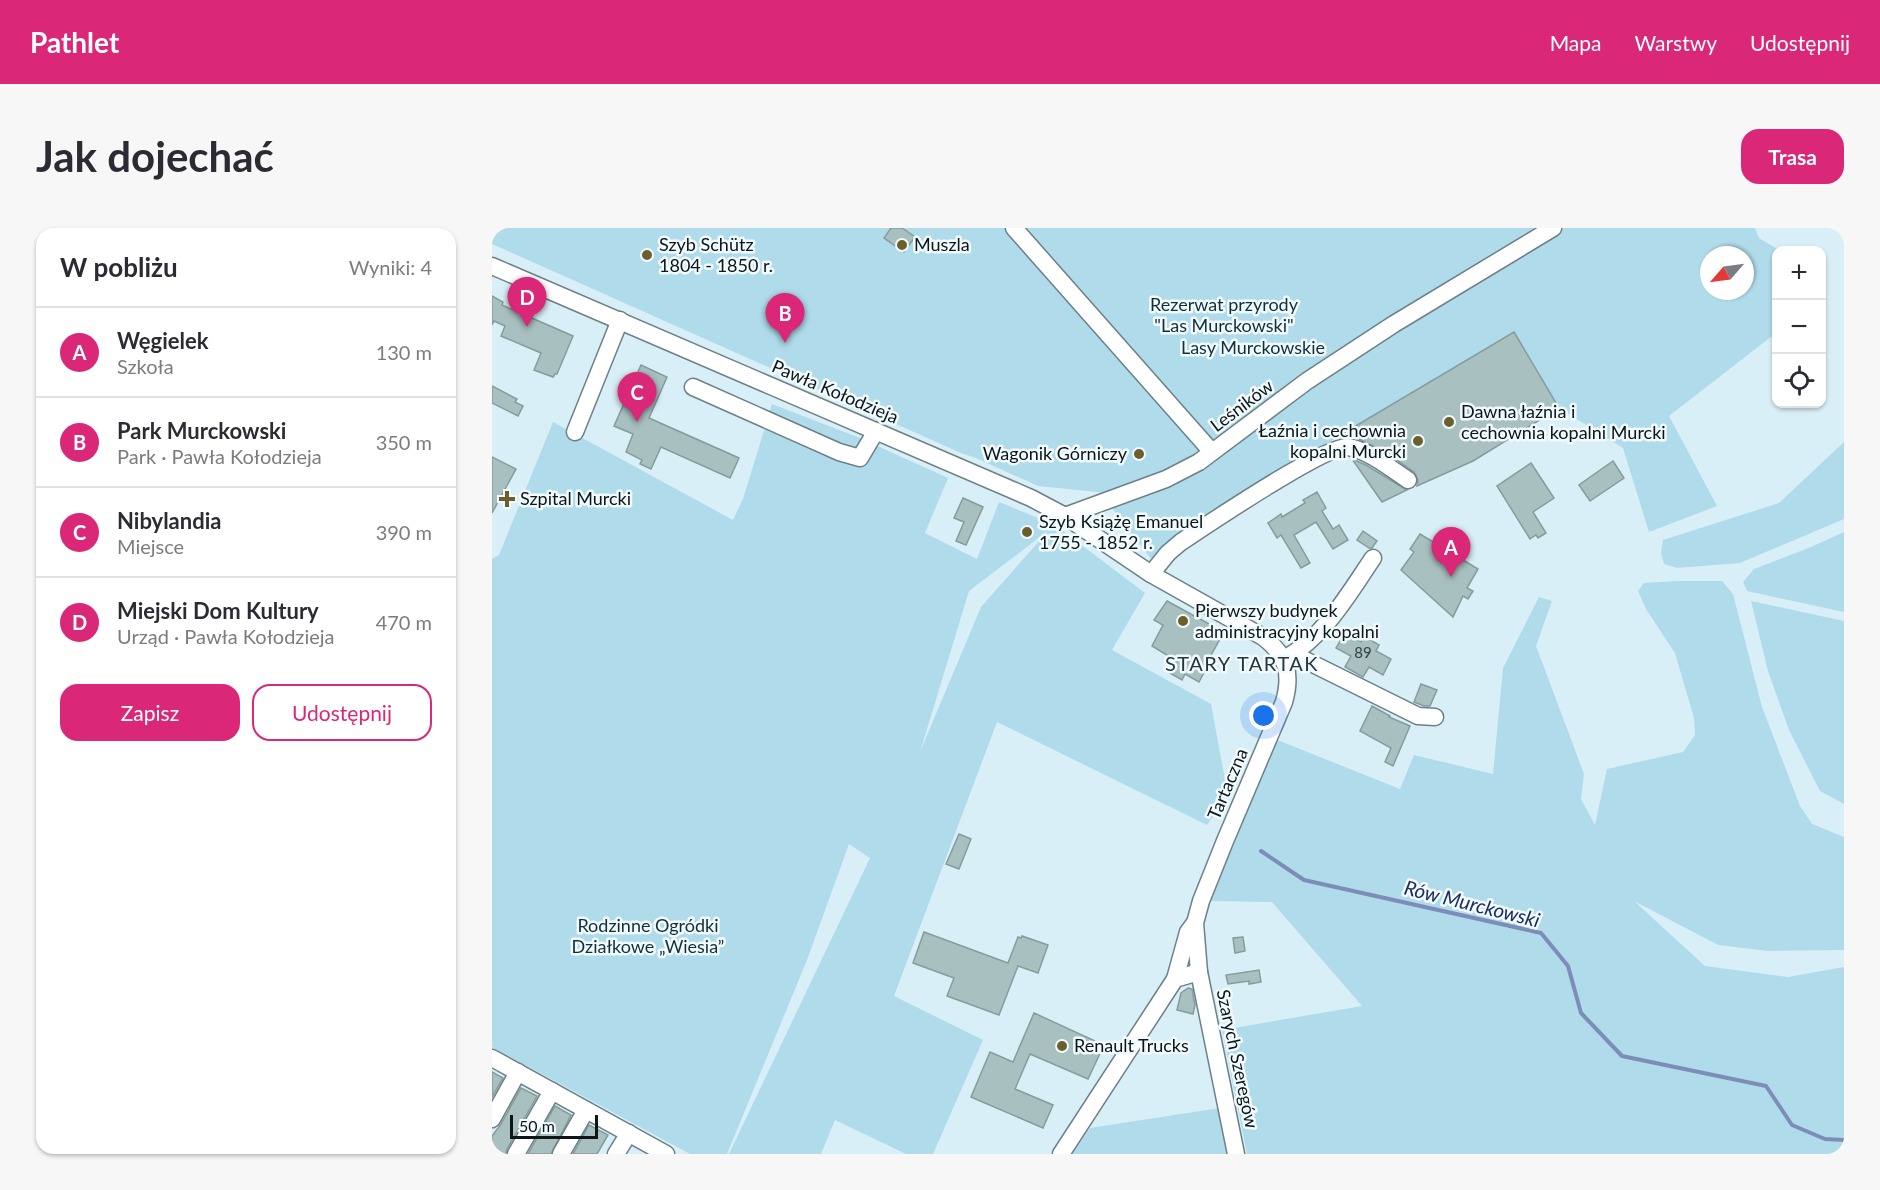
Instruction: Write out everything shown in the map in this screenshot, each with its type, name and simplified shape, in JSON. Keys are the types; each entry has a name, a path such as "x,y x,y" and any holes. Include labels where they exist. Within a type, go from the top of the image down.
{"street":[{"path":"1014,228 1212,452"},
{"name":"Leśników","path":"1065,516 1166,479 1199,462 1307,381 1553,228"},
{"name":"Pawła Kołodzieja","path":"492,266 1031,498 1065,516 1151,574 1263,637 1276,646 1283,659"},
{"path":"576,432 620,320"},
{"path":"693,387 839,452 860,458 876,431"},
{"path":"1151,574 1168,553 1181,542 1321,456 1347,447 1365,453 1408,480"},
{"path":"1283,659 1301,649 1316,636 1341,605 1373,558"},
{"path":"1283,659 1303,659 1418,716 1435,717"},
{"name":"Tartaczna","path":"1199,972 1195,923 1224,841 1284,702 1288,681 1283,659"},
{"name":"Tartaczna","path":"1061,1154 1175,979 1188,932 1195,923"},
{"path":"1175,979 1199,972"},
{"name":"Szarych Szeregów","path":"1199,972 1236,1154"},
{"path":"492,1058 666,1154"},
{"path":"494,1113 518,1072"},
{"path":"516,1154 552,1091"},
{"path":"561,1154 586,1110"},
{"path":"616,1154 628,1133"}],"green space":[{"name":"Lasy Murckowskie","path":"492,228 1755,228 1759,238 1772,246 1772,336 1669,416 1717,506 1649,532 1623,448 1559,408 1514,332 1231,501 1151,559 1110,505 1107,493 1038,486 492,244"},
{"name":"Rodzinne Ogródki Działkowe „Wiesia”","path":"772,404 860,438 948,478 925,533 977,559 999,502 1055,525 1145,593 1112,650 1211,704 1228,796 1207,825 997,722 894,996 983,1040 933,1154 906,1154 835,1120 821,1154 729,1154 870,858 849,844 807,960 727,1154 690,1154 492,1047 492,559 499,555 553,422 733,520 743,499","holes":["1049,530 981,607 920,752 969,591"]},
{"path":"1844,442 1844,519 1740,563 1677,568 1664,564 1661,553 1663,540 1779,503"},
{"path":"1844,532 1844,612 1747,591 1743,582 1754,569"},
{"path":"1722,581 1733,594 1762,707 1800,806 1812,824 1844,837 1844,950 1768,951 1718,945 1634,901 1705,966 1788,977 1844,967 1844,1154 1247,1154 1222,1030 1362,1006 1272,902 1209,901 1257,789 1275,739 1400,789 1414,755 1493,774 1503,668 1539,597 1552,601 1536,646 1584,774 1581,799 1595,825 1607,769 1683,752 1695,735 1694,718 1675,653 1646,609 1638,591 1644,583"},
{"path":"1751,601 1844,621 1844,804 1820,791 1789,730 1768,671"},
{"path":"1220,1108 1229,1154 1071,1154 1090,1128"}],"building":[{"name":"Muszla","path":"891,228 902,228 915,237 904,252 884,238"},
{"path":"492,296 503,302 502,305 573,336 557,374 553,377 534,370 541,353 501,336 505,326 494,321 492,325"},
{"name":"Dawna łaźnia i cechownia kopalni Murcki","path":"1514,332 1559,408 1473,461 1417,486 1418,480 1414,472 1385,452 1359,439 1337,437"},
{"path":"641,365 667,377 649,418 739,458 730,478 661,447 651,469 640,464 642,460 626,452 633,434 614,426"},
{"path":"492,386 517,399 515,402 523,406 518,416 492,403"},
{"path":"492,457 516,469 492,513"},
{"path":"1352,459 1366,465 1407,490 1382,502"},
{"path":"1613,461 1624,478 1590,501 1579,485"},
{"path":"1531,463 1554,498 1533,512 1546,533 1538,538 1536,535 1530,539 1497,486"},
{"path":"1317,492 1326,508 1322,511 1333,529 1339,525 1348,540 1333,549 1316,522 1294,535 1310,563 1301,568 1281,535 1277,538 1268,523 1305,503 1303,500"},
{"path":"963,498 983,507 966,545 956,541 964,522 954,518"},
{"path":"1363,531 1377,541 1372,548 1357,540"},
{"path":"1420,534 1478,569 1467,588 1473,591 1468,599 1463,596 1453,617 1401,570 1414,552 1410,549"},
{"path":"1167,601 1224,632 1199,682 1185,674 1182,680 1168,672 1175,660 1152,646 1163,625 1154,620"},
{"path":"1345,633 1361,642 1364,636 1379,645 1376,651 1391,659 1383,675 1369,667 1363,677 1345,667 1351,656 1336,648"},
{"path":"1421,684 1437,690 1430,706 1414,702"},
{"path":"1372,706 1389,717 1410,726 1393,766 1385,762 1391,748 1360,731"},
{"path":"959,834 971,839 959,869 946,864"},
{"path":"924,932 1008,963 1018,937 1022,936 1048,945 1038,973 1018,966 999,1015 947,996 954,978 913,963"},
{"path":"1243,937 1245,951 1235,953 1233,938"},
{"path":"1259,970 1261,982 1228,984 1226,975"},
{"path":"1188,988 1192,989 1195,1005 1193,1014 1177,1010 1181,993"},
{"path":"1034,1013 1104,1045 1088,1079 1030,1054 1015,1089 1053,1105 1043,1128 971,1097 990,1052 1013,1062"},
{"path":"492,1072 503,1078 492,1097"},
{"path":"521,1088 537,1096 506,1154 492,1154 492,1136"},
{"path":"555,1106 571,1115 551,1154 528,1154"},
{"path":"589,1125 608,1135 597,1154 573,1154"}],"waterway":[{"name":"Rów Murckowski","path":"1261,851 1304,880 1541,933 1568,966 1581,1013 1622,1056 1766,1086 1792,1125 1825,1139 1844,1140"}],"place":[{"name":"Muszla","path":"902,245"},
{"name":"Szyb Schütz 1804 - 1850 r.","path":"647,255"},
{"name":"Miejski Dom Kultury","path":"527,327"},
{"name":"Park Murckowski","path":"785,343"},
{"name":"Nibylandia","path":"637,422"},
{"name":"Dawna łaźnia i cechownia kopalni Murcki","path":"1449,422"},
{"name":"Łaźnia i cechownia kopalni Murcki","path":"1418,441"},
{"name":"Wagonik Górniczy","path":"1139,454"},
{"name":"Szpital Murcki","path":"507,499"},
{"name":"Szyb Książę Emanuel 1755 - 1852 r.","path":"1027,532"},
{"name":"Węgielek","path":"1451,577"},
{"name":"Pierwszy budynek administracyjny kopalni","path":"1183,621"},
{"name":"Renault Trucks","path":"1062,1046"}],"district":[{"name":"STARY TARTAK","path":"1242,664"}],"park label":[{"name":"Rezerwat przyrody \"Las Murckowski\"","path":"1224,316"}]}
